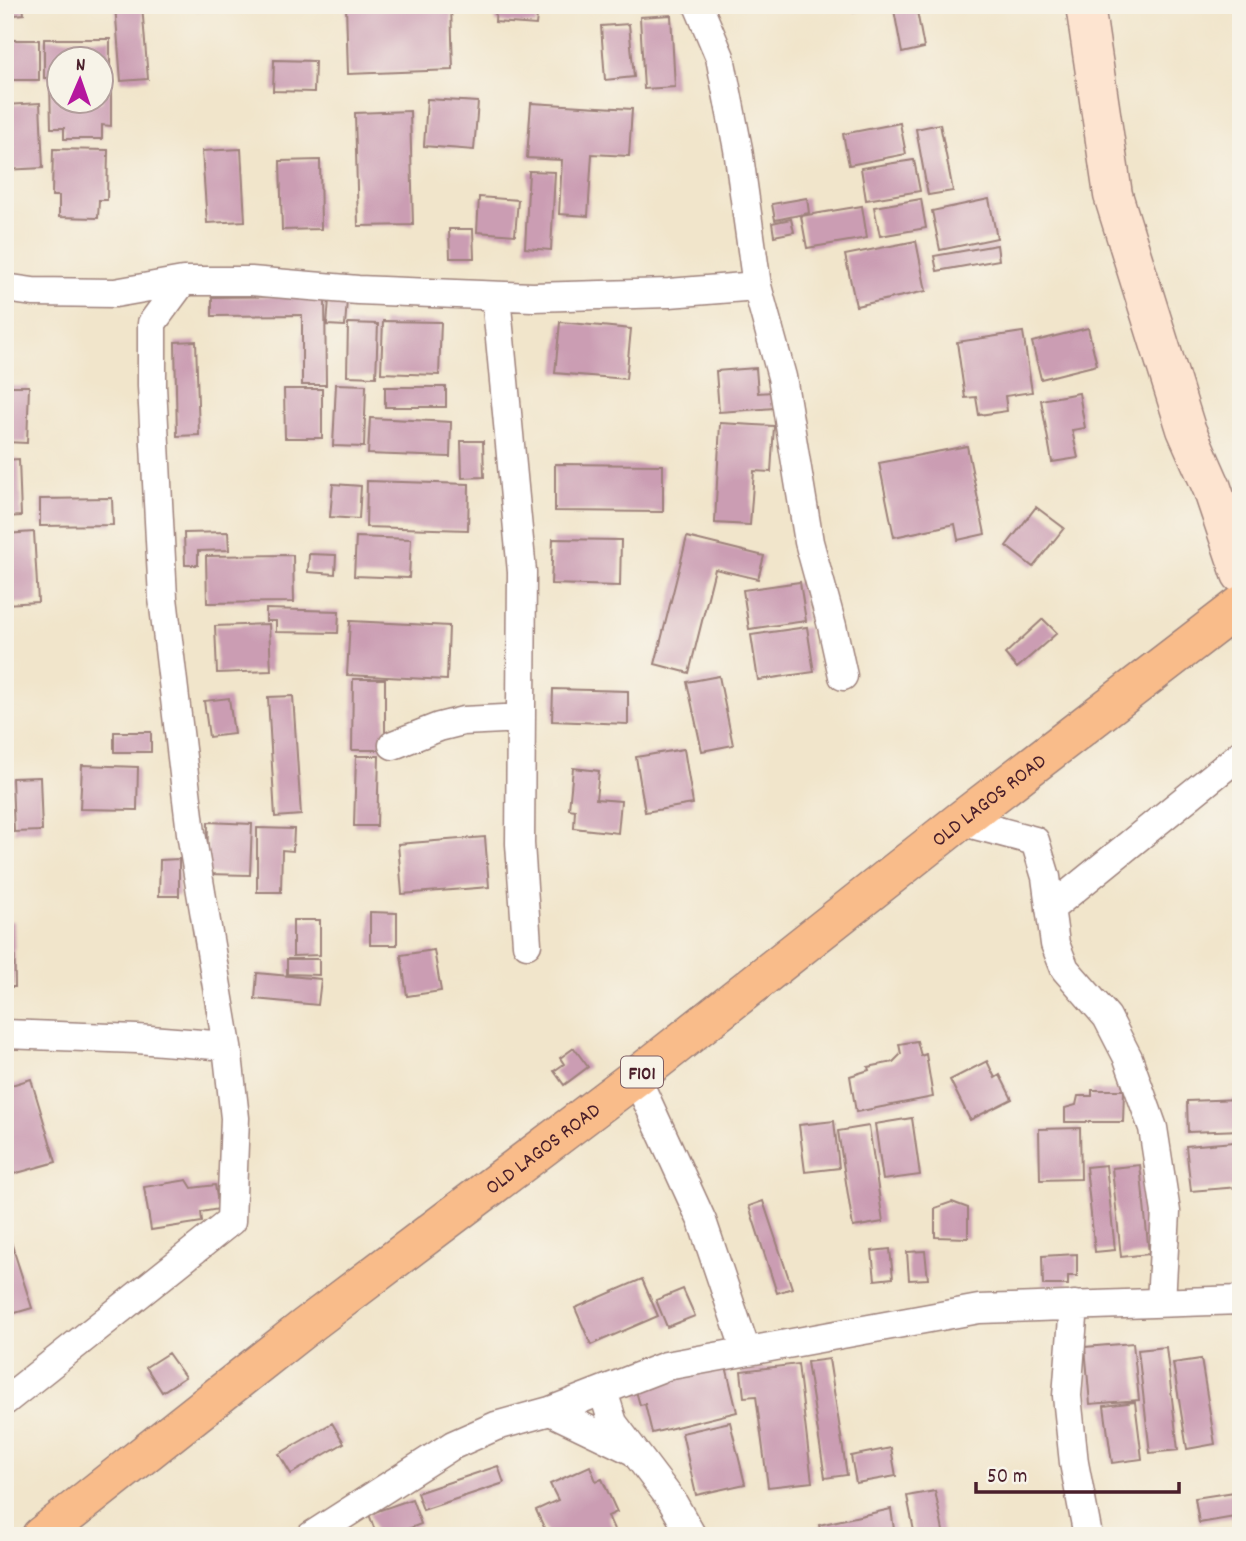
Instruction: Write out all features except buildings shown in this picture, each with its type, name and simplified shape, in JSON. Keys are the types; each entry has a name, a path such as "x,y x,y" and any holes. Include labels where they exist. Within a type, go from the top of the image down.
{"main road":[{"name":"OLD LAGOS ROAD","path":"41,1536 304,1328 636,1077 960,821 1241,604"}],"street":[{"path":"698,5 720,57 738,149 757,286 782,377 809,542 843,676"},
{"path":"1085,5 1113,195 1186,429 1212,488 1241,574"},
{"path":"5,288 33,292 116,293 183,281 251,281 358,290 533,298 669,293 757,286"},
{"path":"5,1401 231,1221 235,1118 227,1046 191,833 163,598 152,386 152,323 183,281"},
{"path":"116,293 152,323"},
{"path":"496,296 522,572 520,844 527,944"},
{"path":"393,746 439,727 463,722 521,718"},
{"path":"1050,908 1241,754"},
{"path":"960,821 1035,841 1045,877 1055,944 1065,969 1107,1017 1128,1058 1153,1128 1166,1212 1161,1302"},
{"path":"5,1034 137,1039 227,1046"},
{"path":"636,1077 702,1221 746,1351"},
{"path":"318,1533 453,1445 496,1426 550,1411 666,1366 979,1309 1241,1300"},
{"path":"1073,1305 1067,1396 1074,1463 1088,1536"},
{"path":"603,1391 612,1423 672,1501 692,1536"},
{"path":"550,1411 633,1451"}]}
